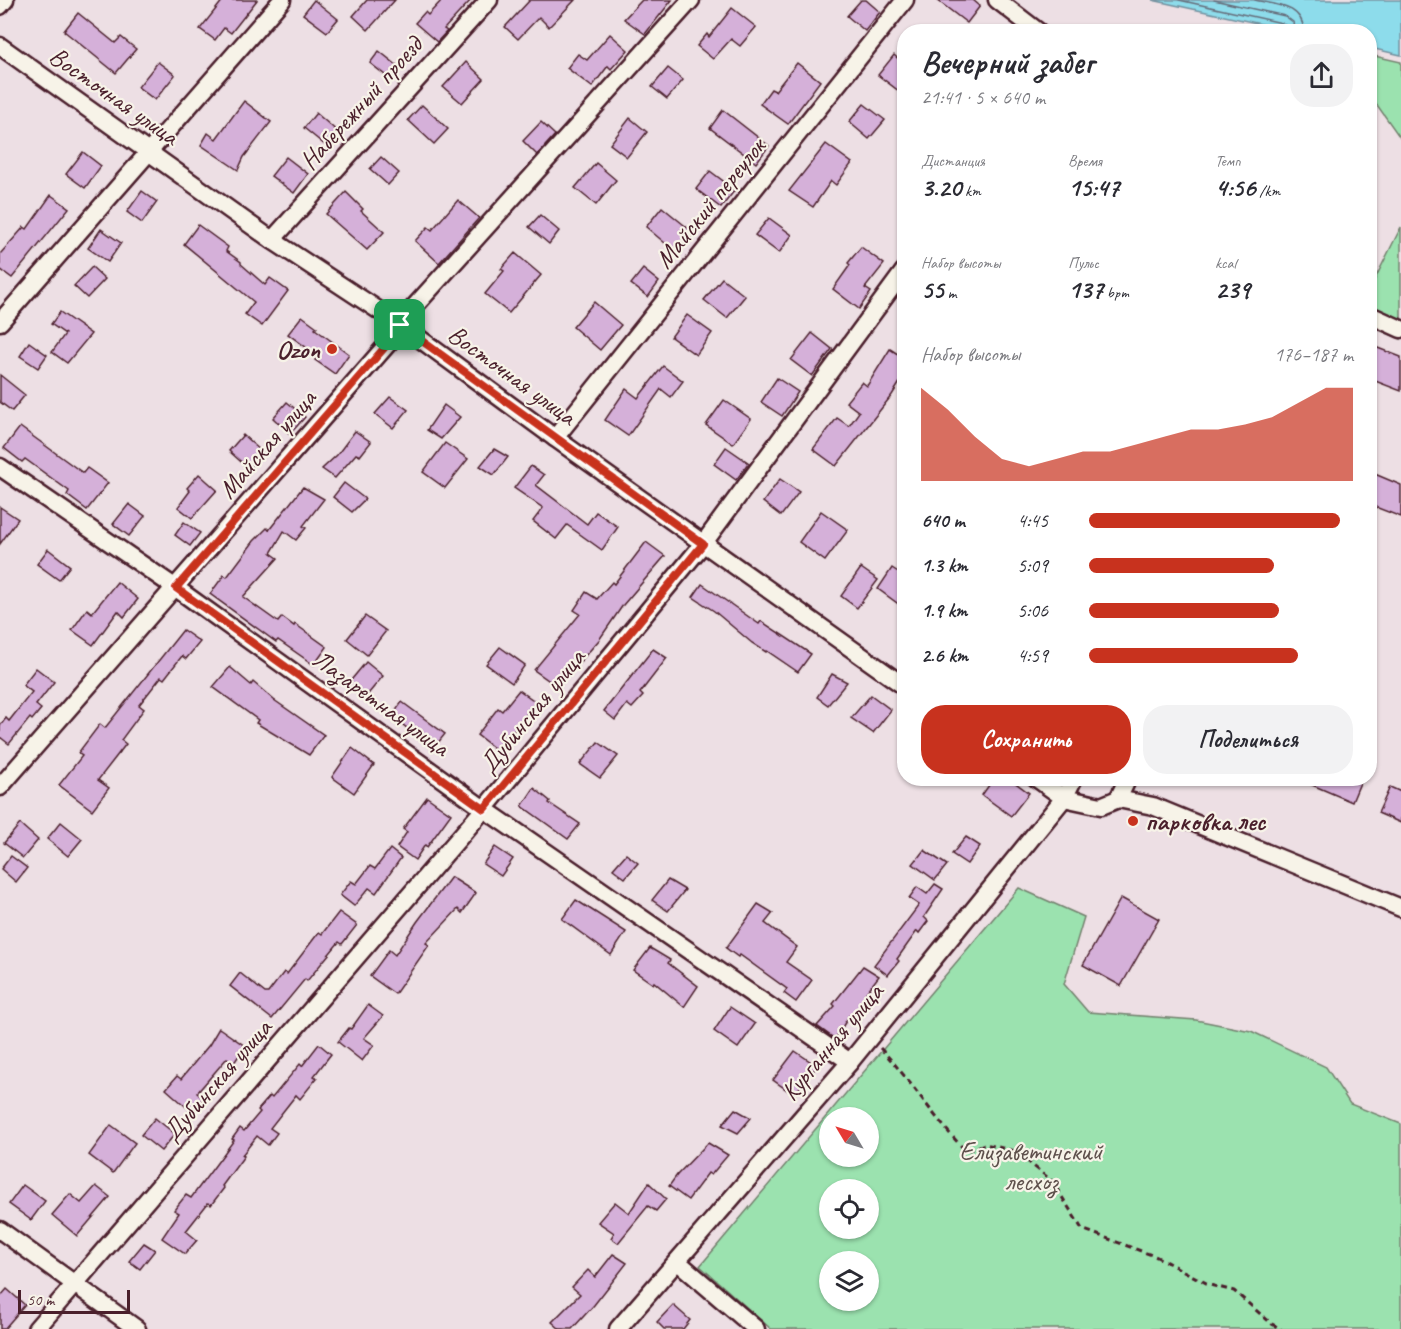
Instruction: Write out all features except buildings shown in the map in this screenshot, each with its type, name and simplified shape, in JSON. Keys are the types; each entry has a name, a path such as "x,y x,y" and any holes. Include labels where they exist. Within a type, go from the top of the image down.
{"street":[{"path":"0,6 5,0"},
{"path":"0,322 282,0"},
{"name":"Набережный проезд","path":"272,240 489,0"},
{"name":"Майская улица","path":"0,787 392,339 414,307 691,0"},
{"name":"Майский переулок","path":"555,438 905,0"},
{"path":"997,0 1028,24"},
{"name":"Восточная улица","path":"0,46 272,240 400,325 897,681"},
{"name":"Дубинская улица","path":"36,1329 484,809 703,544 897,281"},
{"path":"1377,318 1401,329"},
{"name":"Лазаретная улица","path":"0,467 176,588 484,809 850,1062"},
{"path":"1047,786 1064,798 1101,806 1118,799 1153,806 1401,908"},
{"name":"Курганная улица","path":"618,1329 870,1038 1064,798 1070,786"},
{"path":"1118,799 1124,786"},
{"path":"0,1230 137,1329"},
{"path":"678,1262 756,1329"}],"path":[{"path":"870,1038 898,1067 954,1139 966,1150 985,1144 1015,1151 1052,1181 1082,1229 1157,1257 1210,1285 1234,1291 1281,1329"}],"green space":[{"path":"1377,57 1401,62 1401,139 1377,105"},
{"path":"1401,227 1401,339 1377,329 1377,275"},
{"name":"Елизаветинский лесхоз","path":"1019,888 1084,917 1064,984 1088,1012 1196,1020 1251,1031 1326,1067 1350,1104 1401,1124 1401,1329 771,1329 700,1266 819,1125 819,1167 879,1167 879,1107 834,1107"}],"water":[{"path":"1152,0 1401,0 1401,55 1377,50 1377,24 1261,24"}],"place":[{"name":"Ozon","path":"332,349"},
{"name":"парковка лес","path":"1133,821"}],"route":[{"path":"400,325 703,544 484,809 176,588 392,339 400,325"}]}
